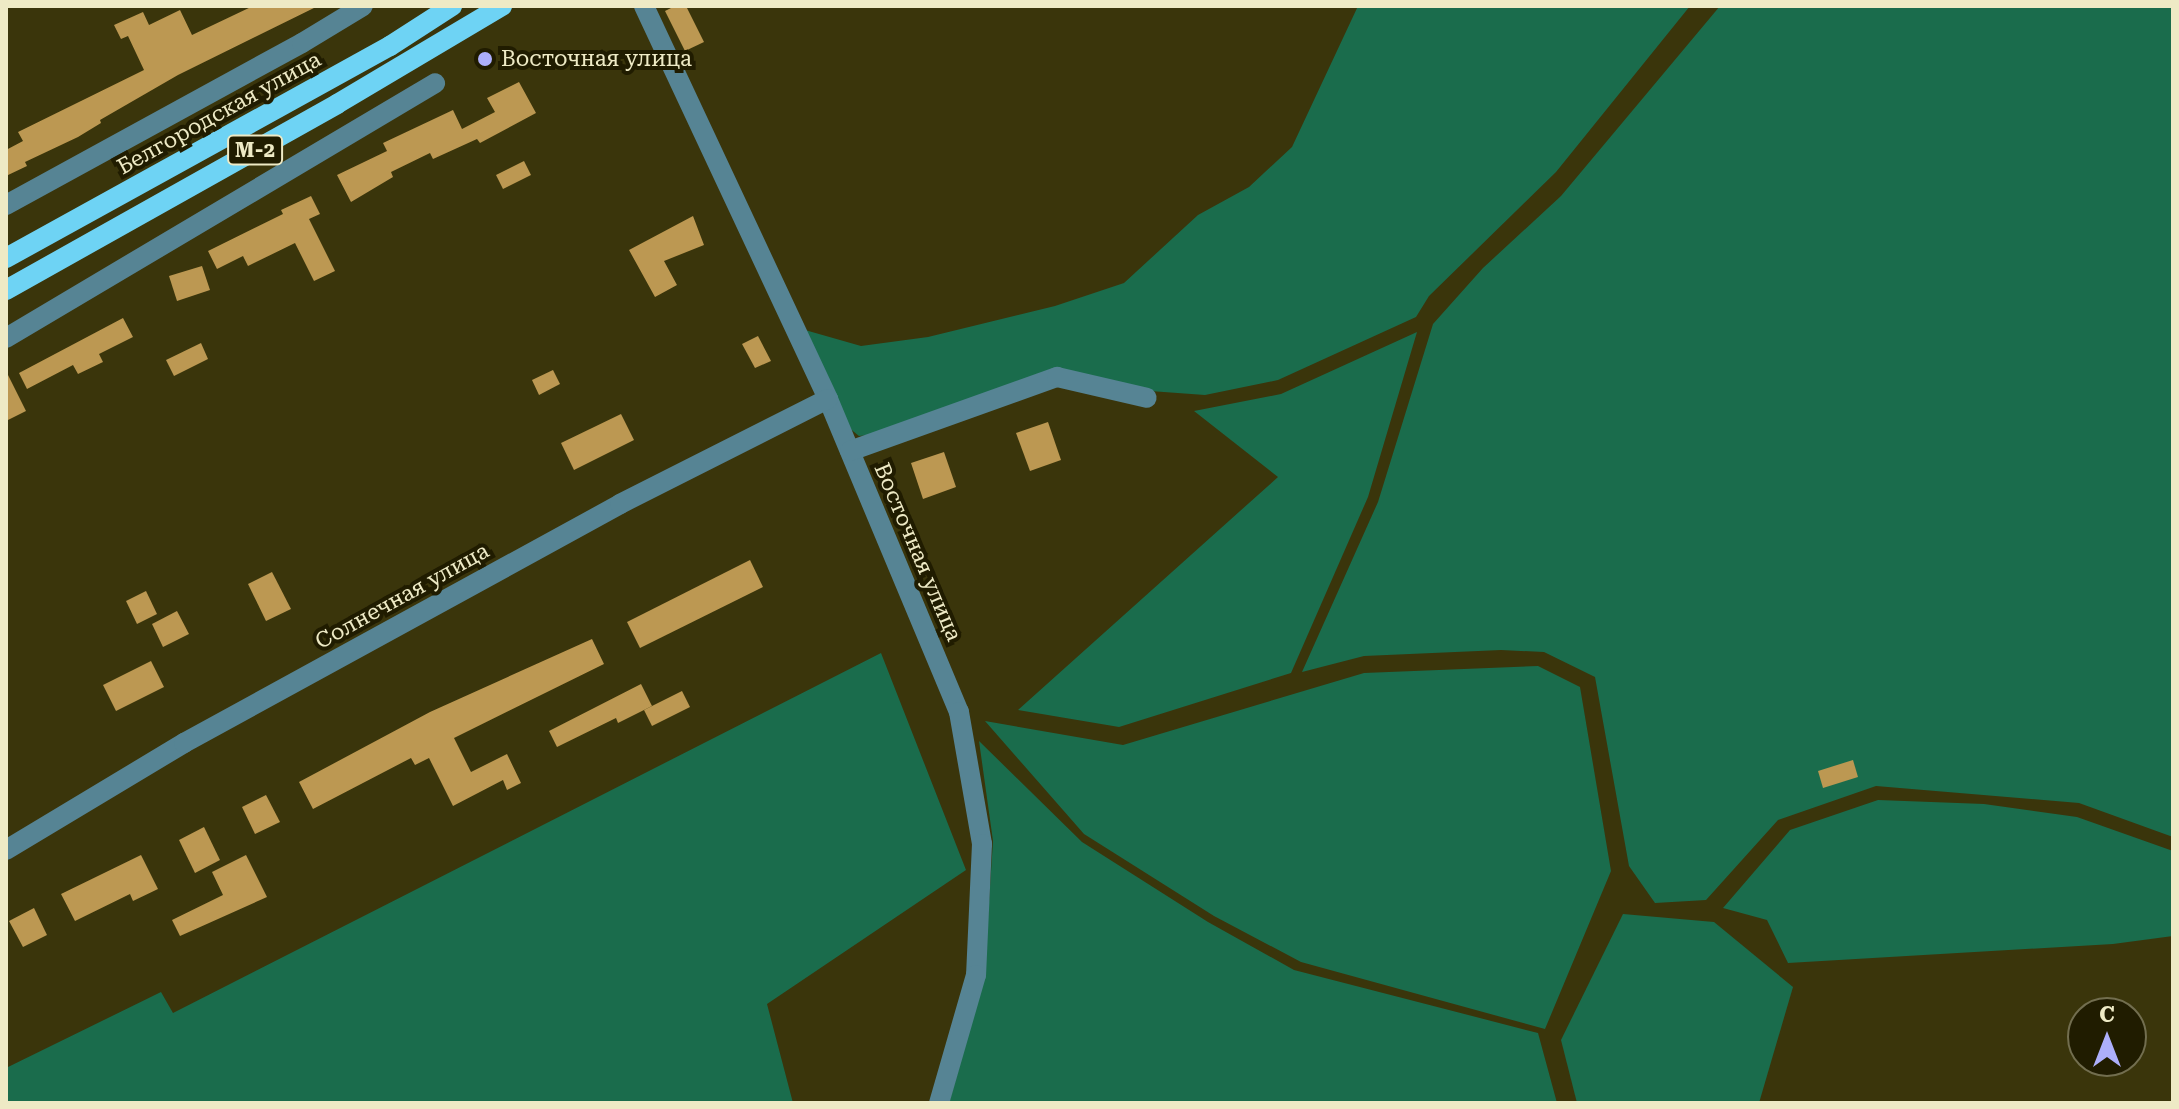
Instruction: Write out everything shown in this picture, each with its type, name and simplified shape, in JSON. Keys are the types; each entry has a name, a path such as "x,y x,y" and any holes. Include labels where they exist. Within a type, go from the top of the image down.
{"main road":[{"name":"Белгородская улица","path":"6,258 390,46 452,6"},
{"name":"М-2","path":"6,290 337,104 502,6"}],"street":[{"path":"6,205 363,6"},
{"name":"Восточная улица","path":"644,6 828,399 959,712 982,844 976,975 939,1103"},
{"path":"6,338 435,83"},
{"path":"850,451 1057,377 1147,398"},
{"name":"Солнечная улица","path":"6,850 184,743 620,504 828,399"}],"green space":[{"path":"1358,6 1690,6 1556,172 1429,296 1416,317 1278,380 1205,395 1150,391 1056,369 879,434 859,436 848,427 805,330 861,346 928,337 1055,306 1124,283 1198,215 1249,187 1292,147"},
{"path":"1720,6 2173,6 2173,837 2079,803 1876,786 1778,820 1706,900 1655,903 1629,866 1595,677 1544,652 1501,650 1364,656 1302,672 1378,502 1433,324 1483,268 1561,196"},
{"path":"1417,332 1368,497 1291,673 1119,727 1018,710 1278,477 1194,411 1281,394"},
{"path":"881,653 966,870 767,1004 793,1103 6,1103 6,1068 161,992 173,1013"},
{"path":"1538,666 1580,687 1611,871 1545,1029 1301,962 1214,916 1084,834 985,721 1123,745 1364,673"},
{"path":"979,741 1082,842 1208,922 1294,970 1538,1033 1557,1103 949,1103 984,979 993,841"},
{"path":"1878,800 1984,804 2077,817 2173,851 2173,936 2113,944 1788,963 1767,920 1723,908 1790,830"},
{"path":"1623,914 1714,922 1793,987 1759,1103 1577,1103 1561,1040"}],"building":[{"path":"253,6 318,6 178,75 100,120 101,123 78,137 25,162 27,166 6,176 6,150 23,141 18,132 144,70 128,36 121,39 114,25 143,12 149,25 180,10 192,35"},
{"path":"675,6 686,6 704,42 685,51 665,11"},
{"path":"519,82 536,113 480,143 477,139 433,159 430,153 391,172 393,177 351,202 337,175 387,151 383,143 453,110 462,129 495,112 487,98"},
{"path":"524,161 531,175 503,189 496,175"},
{"path":"311,196 320,214 309,219 335,271 314,281 295,243 248,266 243,256 217,269 208,251 283,214 281,210"},
{"path":"693,216 704,245 664,261 677,285 655,297 629,250"},
{"path":"202,266 210,290 177,301 169,276"},
{"path":"123,318 133,337 99,354 103,362 78,374 73,365 27,389 19,373"},
{"path":"758,336 771,361 755,368 742,344"},
{"path":"201,343 208,359 174,376 166,360"},
{"path":"553,370 560,384 539,395 532,380"},
{"path":"6,371 26,411 6,421"},
{"path":"621,414 634,440 574,470 561,443"},
{"path":"1048,422 1061,460 1030,471 1016,433"},
{"path":"944,452 956,487 923,499 911,463"},
{"path":"750,560 763,587 640,648 627,622"},
{"path":"272,572 291,609 266,621 248,584"},
{"path":"146,591 157,614 137,624 126,601"},
{"path":"177,611 189,634 163,647 152,624"},
{"path":"592,639 604,664 454,738 471,772 507,754 521,783 507,790 503,780 453,806 429,758 415,765 411,758 313,809 299,782 430,712"},
{"path":"151,661 164,687 116,711 103,685"},
{"path":"641,684 652,706 618,723 616,718 557,747 549,731"},
{"path":"682,691 690,707 652,726 644,710"},
{"path":"1853,760 1858,777 1823,788 1818,771"},
{"path":"266,795 280,822 255,834 242,807"},
{"path":"204,827 220,860 195,873 179,840"},
{"path":"141,855 158,889 133,901 130,894 75,921 61,894"},
{"path":"246,855 267,897 180,936 172,920 223,895 212,872"},
{"path":"34,908 47,935 23,947 9,921"}],"place":[{"name":"Восточная улица","path":"485,59"}]}
